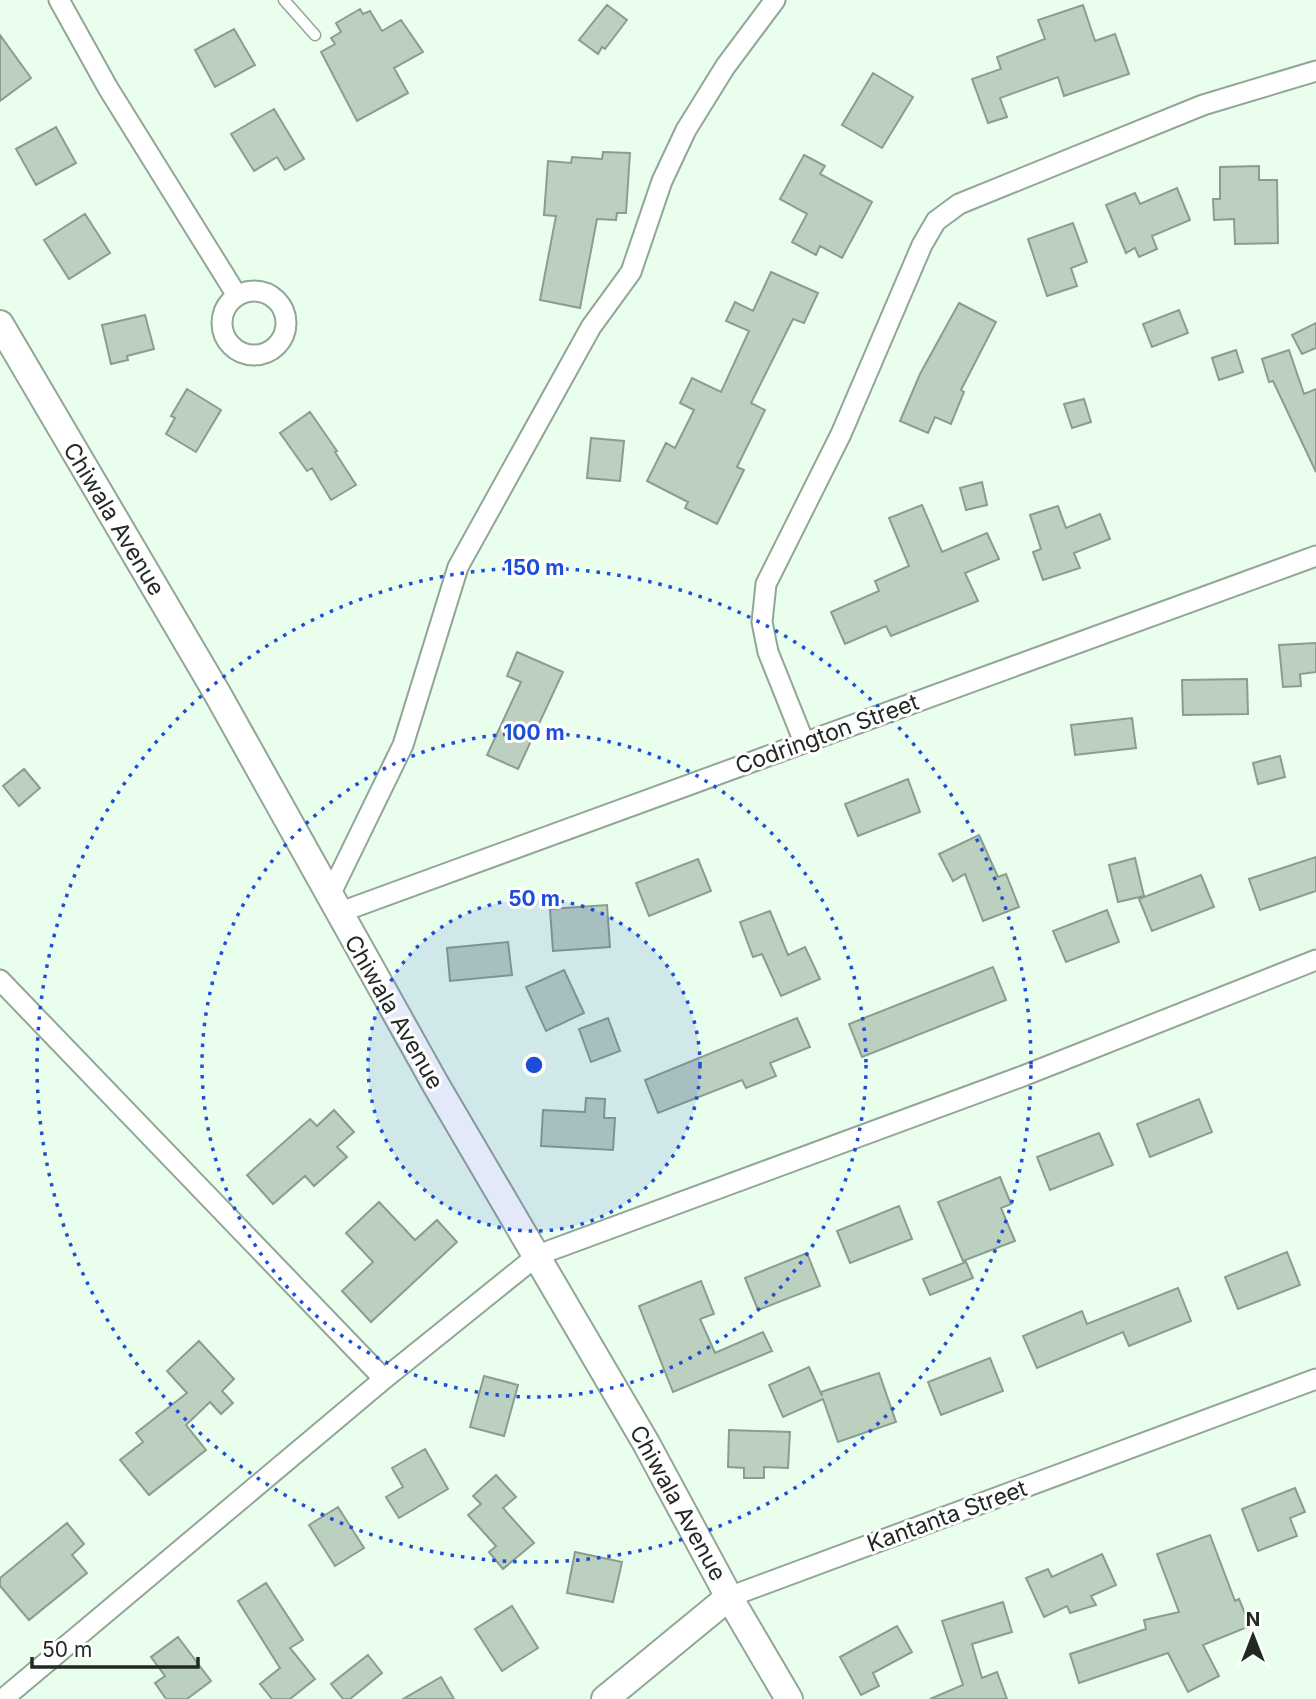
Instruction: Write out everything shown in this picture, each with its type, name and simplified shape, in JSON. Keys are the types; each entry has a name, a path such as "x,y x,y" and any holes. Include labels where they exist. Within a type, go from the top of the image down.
{"main road":[{"name":"Chiwala Avenue","path":"0,324 217,693 436,1086 538,1255 789,1699"},
{"name":"Kantanta Street","path":"605,1699 729,1597"}],"street":[{"path":"59,0 108,88 236,294"},
{"path":"334,905 403,745 458,567 591,327 631,272 662,181 686,130 725,66 775,0"},
{"path":"804,742 768,652 762,622 766,584 841,434 922,245 936,221 959,204 1203,105 1316,72"},
{"name":"Codrington Street","path":"334,905 804,742 1316,556"},
{"path":"3,1699 384,1378 538,1255 1023,1076 1316,960"},
{"path":"0,980 384,1378"},
{"name":"Kantanta Street","path":"729,1597 1316,1379"}],"lane":[{"path":"284,0 315,35"}],"building":[{"path":"607,5 627,20 598,54 579,40"},
{"path":"1083,5 1095,41 1115,34 1129,74 1064,96 1058,77 1000,98 1007,117 988,123 972,79 1001,69 997,57 1045,39 1038,20"},
{"path":"360,9 363,14 370,11 382,31 401,20 423,52 394,68 408,93 357,121 321,52 335,44 331,38 341,32 336,23"},
{"path":"234,29 255,65 215,87 195,50"},
{"path":"0,35 31,78 0,101"},
{"path":"873,73 913,97 882,148 842,125"},
{"path":"274,109 304,159 285,170 277,157 254,171 231,134"},
{"path":"56,127 76,163 36,185 16,149"},
{"path":"603,152 630,153 626,213 617,213 616,220 597,219 580,308 540,300 556,216 544,215 548,161 571,163 572,157 602,159"},
{"path":"804,155 825,166 820,174 872,202 842,258 820,246 816,255 792,242 807,214 780,199"},
{"path":"1259,166 1259,180 1277,180 1278,243 1235,244 1234,219 1214,220 1213,199 1220,199 1220,167"},
{"path":"1177,188 1190,220 1152,236 1157,249 1139,257 1135,248 1126,253 1106,205 1135,193 1140,204"},
{"path":"85,214 110,253 69,279 44,240"},
{"path":"1073,223 1087,262 1071,268 1077,286 1047,296 1028,239"},
{"path":"771,272 818,293 804,323 793,319 751,403 765,410 737,467 744,470 717,524 685,508 688,502 647,481 666,443 675,448 694,410 680,403 692,378 721,392 749,331 726,321 735,302 753,311"},
{"path":"959,303 996,322 961,390 964,392 951,424 935,417 928,433 900,421 920,374"},
{"path":"1179,310 1188,333 1152,347 1143,324"},
{"path":"145,315 154,349 127,356 128,360 111,364 102,325"},
{"path":"1316,323 1316,348 1302,354 1292,335"},
{"path":"1236,350 1243,372 1219,380 1212,358"},
{"path":"1289,350 1304,394 1316,389 1316,472 1273,381 1269,382 1262,359"},
{"path":"187,389 221,410 196,452 166,434 175,418 171,416"},
{"path":"1084,399 1091,422 1072,428 1064,404"},
{"path":"310,412 356,485 331,500 312,468 307,471 280,433"},
{"path":"591,438 624,441 620,481 587,478"},
{"path":"982,482 987,505 966,510 960,488"},
{"path":"922,505 942,552 987,533 999,559 965,573 978,601 891,636 886,626 845,644 831,612 879,591 875,581 909,566 889,518"},
{"path":"1058,506 1066,528 1100,514 1110,539 1074,553 1080,568 1043,580 1033,552 1041,549 1030,515"},
{"path":"1316,643 1316,672 1300,674 1301,686 1283,687 1279,645"},
{"path":"517,652 563,672 518,769 487,755 521,682 507,676"},
{"path":"1247,679 1248,714 1183,715 1182,680"},
{"path":"1132,718 1136,748 1075,755 1071,725"},
{"path":"1280,756 1285,777 1258,784 1253,763"},
{"path":"24,769 40,788 19,806 3,786"},
{"path":"908,779 920,812 858,836 845,804"},
{"path":"979,835 998,877 1006,874 1019,907 983,921 965,874 953,881 939,854"},
{"path":"1316,857 1316,891 1260,910 1249,879"},
{"path":"1135,858 1144,896 1118,902 1109,865"},
{"path":"698,859 711,891 649,916 636,883"},
{"path":"1201,875 1214,907 1152,931 1139,899"},
{"path":"607,905 610,947 553,951 550,909"},
{"path":"1107,910 1119,942 1066,962 1053,931"},
{"path":"770,911 788,955 805,947 820,979 781,996 762,954 753,957 740,922"},
{"path":"508,942 512,975 450,981 447,948"},
{"path":"993,967 1006,1000 862,1057 849,1024"},
{"path":"564,970 584,1013 546,1031 526,987"},
{"path":"608,1018 620,1051 591,1062 579,1029"},
{"path":"797,1018 810,1047 770,1063 776,1076 746,1088 742,1080 658,1113 645,1080"},
{"path":"586,1098 605,1099 604,1118 615,1118 613,1150 541,1146 543,1110 585,1112"},
{"path":"1199,1099 1212,1132 1150,1157 1137,1124"},
{"path":"334,1110 354,1132 337,1147 347,1157 314,1186 305,1176 273,1204 247,1175 310,1119 317,1126"},
{"path":"1099,1133 1113,1165 1050,1190 1037,1157"},
{"path":"1000,1177 1011,1204 1001,1208 1015,1241 963,1261 938,1202"},
{"path":"379,1202 415,1240 437,1220 457,1242 371,1322 342,1291 373,1262 346,1233"},
{"path":"899,1206 912,1239 850,1263 837,1231"},
{"path":"1287,1252 1300,1285 1238,1309 1225,1277"},
{"path":"807,1253 820,1286 758,1310 745,1278"},
{"path":"966,1262 973,1278 930,1295 923,1279"},
{"path":"701,1281 714,1314 700,1319 715,1353 763,1332 772,1351 673,1392 639,1306"},
{"path":"1178,1288 1191,1321 1129,1346 1123,1332 1037,1368 1023,1336 1082,1311 1087,1324"},
{"path":"199,1341 234,1379 222,1391 233,1403 221,1414 210,1402 186,1425 206,1450 149,1495 120,1460 143,1442 136,1433 187,1393 167,1371"},
{"path":"990,1358 1003,1391 941,1415 928,1382"},
{"path":"809,1367 822,1396 821,1392 879,1373 896,1422 838,1442 823,1399 783,1417 769,1385"},
{"path":"484,1376 518,1385 504,1436 470,1427"},
{"path":"729,1430 790,1432 788,1468 764,1467 764,1478 744,1478 744,1468 728,1467"},
{"path":"425,1449 448,1489 399,1518 386,1497 403,1487 392,1468"},
{"path":"496,1475 516,1497 503,1508 534,1543 503,1569 489,1552 496,1546 468,1515 481,1504 473,1496"},
{"path":"1295,1488 1305,1512 1290,1518 1297,1536 1258,1551 1242,1509"},
{"path":"338,1507 364,1548 335,1566 309,1525"},
{"path":"67,1523 84,1544 72,1555 87,1573 29,1620 0,1586 0,1578"},
{"path":"1210,1535 1235,1601 1239,1599 1250,1626 1203,1645 1219,1676 1188,1692 1168,1653 1079,1683 1070,1654 1146,1629 1144,1620 1179,1612 1157,1554"},
{"path":"575,1552 622,1562 613,1602 567,1593"},
{"path":"1102,1554 1116,1585 1091,1596 1096,1605 1070,1613 1067,1606 1044,1617 1026,1578 1048,1569 1052,1577"},
{"path":"266,1583 303,1640 290,1648 315,1679 290,1699 272,1699 260,1684 280,1668 238,1601"},
{"path":"1003,1602 1012,1632 972,1644 982,1678 997,1672 1007,1699 930,1699 963,1685 942,1621"},
{"path":"512,1606 538,1648 502,1671 475,1629"},
{"path":"897,1626 912,1652 873,1673 879,1686 861,1695 840,1657"},
{"path":"178,1637 211,1681 187,1699 166,1699 155,1683 165,1676 151,1657"},
{"path":"368,1655 382,1673 350,1699 343,1699 331,1684"},
{"path":"441,1677 454,1699 403,1699"}]}
